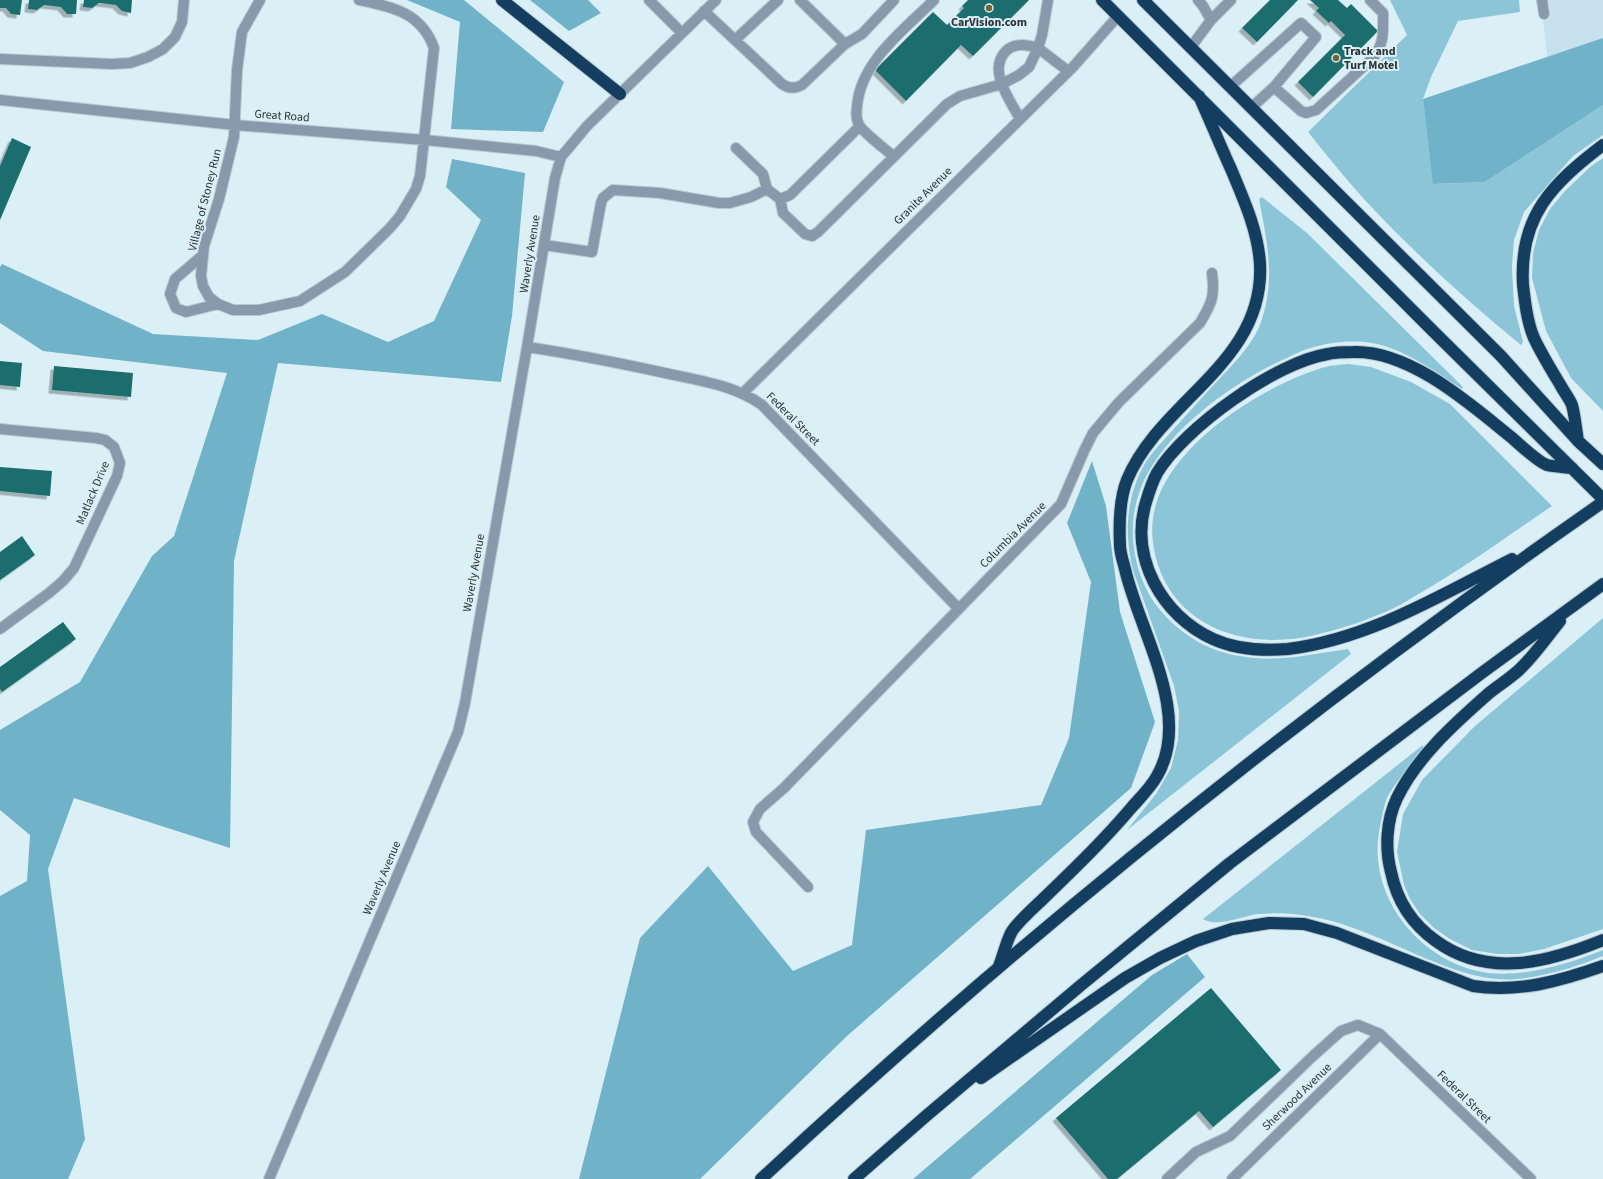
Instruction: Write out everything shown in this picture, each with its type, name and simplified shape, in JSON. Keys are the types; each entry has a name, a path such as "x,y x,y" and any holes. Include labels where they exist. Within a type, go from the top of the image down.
{"highway":[{"path":"502,0 620,94"},
{"path":"1102,0 1599,495"},
{"path":"1143,0 1501,356 1578,440 1603,464"},
{"path":"998,968 1011,931 1116,827 1139,800 1157,776 1168,743 1169,717 1163,685 1128,586 1120,548 1120,513 1122,497 1126,481 1141,454 1239,342 1251,320 1258,294 1260,265 1256,237 1246,205 1199,96"},
{"path":"1578,440 1572,404 1534,337 1525,303 1522,269 1526,238 1541,204 1553,188 1576,166 1603,146"},
{"path":"1546,542 1378,625 1315,644 1285,649 1255,649 1215,641 1191,627 1170,608 1149,573 1145,559 1141,531 1142,517 1156,474 1186,437 1226,404 1268,378 1296,364 1327,354 1356,352 1384,356 1410,366 1463,398 1545,464 1572,468"},
{"path":"761,1179 998,968 1131,857 1332,699 1603,502"},
{"path":"854,1179 926,1116 1130,944 1230,863 1482,672 1603,584"},
{"path":"1574,605 1520,669 1460,720 1434,745 1412,772 1396,799 1388,828 1387,858 1394,887 1406,913 1424,933 1446,949 1471,960 1501,964 1530,962 1560,955 1603,940"},
{"path":"926,1116 1125,978 1196,940 1232,929 1269,923 1304,924 1337,933 1473,986 1491,989 1543,984 1575,976 1603,966"}],"street":[{"path":"0,60 112,64 130,63 148,57 163,49 175,37 182,22 184,0"},
{"name":"Village of Stoney Run","path":"218,304 209,297 203,286 201,276 204,246 230,154 235,125 237,70 242,32 260,0"},
{"path":"203,255 175,279 170,294 176,308 186,312 218,304 233,310 259,310 300,301 345,272 390,228 409,202 420,176 434,60 434,48 431,38 415,19 404,12 391,7 359,0"},
{"path":"649,0 682,33"},
{"name":"Waverly Avenue","path":"269,1179 458,732 465,703 555,178 561,157 587,126 716,0"},
{"path":"735,40 778,0"},
{"path":"800,0 845,44"},
{"path":"704,11 782,84 791,88 802,85 845,44 862,34 894,0"},
{"path":"893,156 860,126 856,115 857,100 861,84 871,67 890,43 934,0"},
{"path":"736,148 763,174 767,189 780,199 783,213 805,234 812,236 818,232 947,104 960,96 1002,84 1025,72 1032,61 1042,36 1048,0"},
{"path":"1198,0 1204,6 1211,20"},
{"path":"1191,47 1211,20 1231,0"},
{"path":"1274,87 1301,111 1306,113 1316,110 1373,58 1378,51 1383,39 1383,13 1370,0"},
{"path":"1542,0 1544,14"},
{"name":"Granite Avenue","path":"743,393 1068,71 1118,16"},
{"path":"1231,86 1301,23 1316,37 1274,87 1252,107"},
{"path":"1020,119 1002,84 998,68 999,61 1009,49 1018,45 1038,48 1068,71"},
{"name":"Great Road","path":"0,100 235,125 425,140 536,151 561,157"},
{"path":"780,199 790,195 860,126"},
{"path":"544,245 592,252 601,203 603,198 612,190 660,193 719,203 730,203 751,197 767,189"},
{"name":"Columbia Avenue","path":"808,887 756,832 754,822 760,810 784,788 1061,504 1093,433 1120,402 1200,323 1211,302 1214,290 1212,273"},
{"name":"Federal Street","path":"527,347 591,357 706,382 743,393 762,405 958,608"},
{"name":"Matlack Drive","path":"0,429 105,440 114,447 120,463 117,476 74,568 63,581 49,593 0,629"},
{"path":"1167,1179 1196,1152 1230,1136 1341,1031 1358,1025 1380,1034"},
{"name":"Federal Street","path":"1380,1034 1531,1179"},
{"name":"Sherwood Avenue","path":"1232,1179 1380,1034"}],"shaded area":[{"path":"407,0 464,0 564,82 543,132 451,129 460,22"},
{"path":"530,0 588,0 601,13 569,31"},
{"path":"1390,0 1519,0 1520,12 1458,21 1431,77 1423,99 1434,184 1485,182 1603,105 1603,135 1573,156 1524,212 1514,240 1512,267 1514,306 1523,342 1521,345 1460,293 1382,218 1356,190 1308,132 1407,35"},
{"path":"1541,0 1603,0 1603,72 1551,91"},
{"path":"1603,38 1603,105 1485,182 1433,184 1423,99"},
{"path":"1603,158 1603,411 1571,378 1546,331 1532,278 1533,253 1539,230 1550,209 1564,192 1590,167"},
{"path":"452,159 525,173 512,316 501,382 278,363 234,561 230,848 74,798 48,869 85,1139 68,1179 0,1179 0,896 27,881 30,835 0,810 0,730 80,682 152,556 174,536 227,373 43,351 0,323 0,267 2,264 153,334 258,340 322,314 388,342 434,321 481,220 446,187"},
{"path":"1262,197 1307,233 1463,387 1462,389 1408,355 1384,346 1372,343 1357,342 1326,344 1299,352 1244,380 1201,412 1181,430 1164,449 1150,470 1140,491 1133,520 1133,534 1134,550 1142,579 1148,592 1164,615 1183,632 1204,645 1215,650 1240,656 1268,659 1348,649 1351,654 1127,830 1156,794 1171,768 1178,740 1179,711 1174,686 1133,570 1128,543 1128,516 1130,503 1138,478 1150,456 1239,357 1250,344 1258,329 1266,306 1269,276 1269,260 1259,199"},
{"path":"1348,364 1371,367 1411,382 1450,404 1552,506 1439,582 1396,607 1354,624 1315,635 1291,639 1267,640 1244,637 1222,631 1201,621 1183,606 1169,588 1156,558 1152,537 1153,515 1164,484 1180,461 1200,440 1223,420 1249,402 1275,387 1301,376 1328,366"},
{"path":"1092,461 1106,506 1120,612 1155,722 1131,788 847,1036 700,1179 579,1179 640,938 708,866 793,971 852,945 866,830 1041,805 1069,738 1091,582 1067,523"},
{"path":"1603,618 1603,929 1544,949 1519,954 1497,954 1472,950 1450,939 1434,928 1420,914 1410,899 1404,885 1397,852 1403,814 1422,780 1475,726"},
{"path":"1423,745 1421,753 1412,762 1391,790 1383,812 1379,832 1378,857 1382,881 1391,904 1405,924 1422,942 1442,957 1464,967 1488,973 1517,973 1547,968 1576,960 1603,950 1603,956 1551,973 1523,978 1497,979 1453,969 1366,932 1317,918 1296,914 1274,913 1252,915 1222,922 1203,919"},
{"path":"1187,954 1205,977 970,1179 913,1179 1152,975"}],"building":[{"path":"0,0 22,0 20,15 11,14 6,8 0,8"},
{"path":"29,0 77,0 76,14 67,14 61,7 44,5 37,10 28,9"},
{"path":"84,0 132,0 131,13 122,11 116,5 99,3 92,8 83,7"},
{"path":"968,0 1029,0 973,56 961,45 906,101 875,70 933,12 947,25 964,8 962,6"},
{"path":"1270,0 1298,0 1257,42 1242,28"},
{"name":"Track and Turf Motel","path":"1310,0 1338,0 1347,8 1351,4 1378,31 1313,97 1298,82 1345,35 1331,21 1329,23 1316,11 1319,8"},
{"path":"12,138 31,147 0,220 0,166"},
{"path":"0,361 22,363 20,387 0,385"},
{"path":"54,366 133,373 131,397 52,390"},
{"path":"0,467 52,471 50,496 0,491"},
{"path":"22,536 35,555 0,580 0,552"},
{"path":"63,622 76,639 2,692 0,689 0,667"},
{"path":"1211,988 1281,1070 1213,1127 1199,1111 1117,1179 1108,1179 1056,1118"}],"place":[{"name":"CarVision.com","path":"989,8"},
{"name":"Track and Turf Motel","path":"1336,58"}]}
